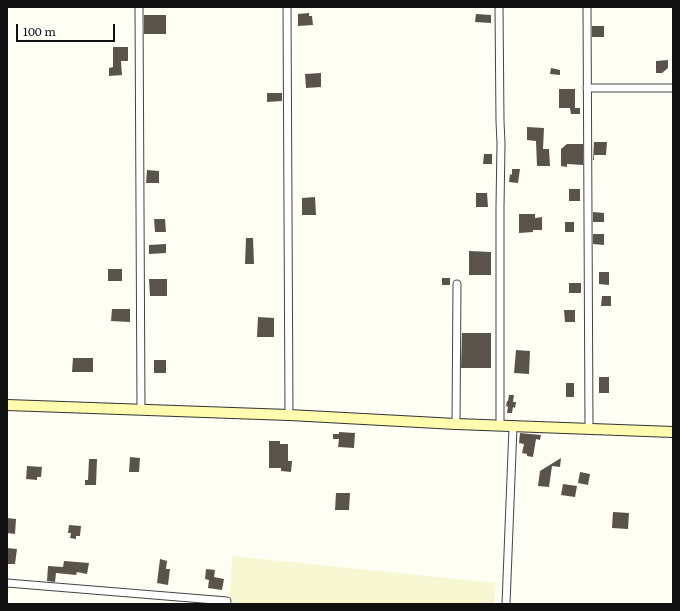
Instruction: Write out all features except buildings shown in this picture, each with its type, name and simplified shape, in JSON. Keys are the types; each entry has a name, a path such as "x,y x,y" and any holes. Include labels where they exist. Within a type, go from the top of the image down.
{"street":[{"path":"139,7 141,410"},
{"path":"287,7 289,416"},
{"path":"500,7 500,426"},
{"path":"587,7 589,429"},
{"path":"587,88 673,88"},
{"path":"456,424 457,284"},
{"path":"7,405 289,416 513,427 673,432"},
{"path":"506,604 513,427"},
{"path":"7,583 227,601"}],"green space":[{"path":"232,556 496,583 494,604 230,604"}]}
